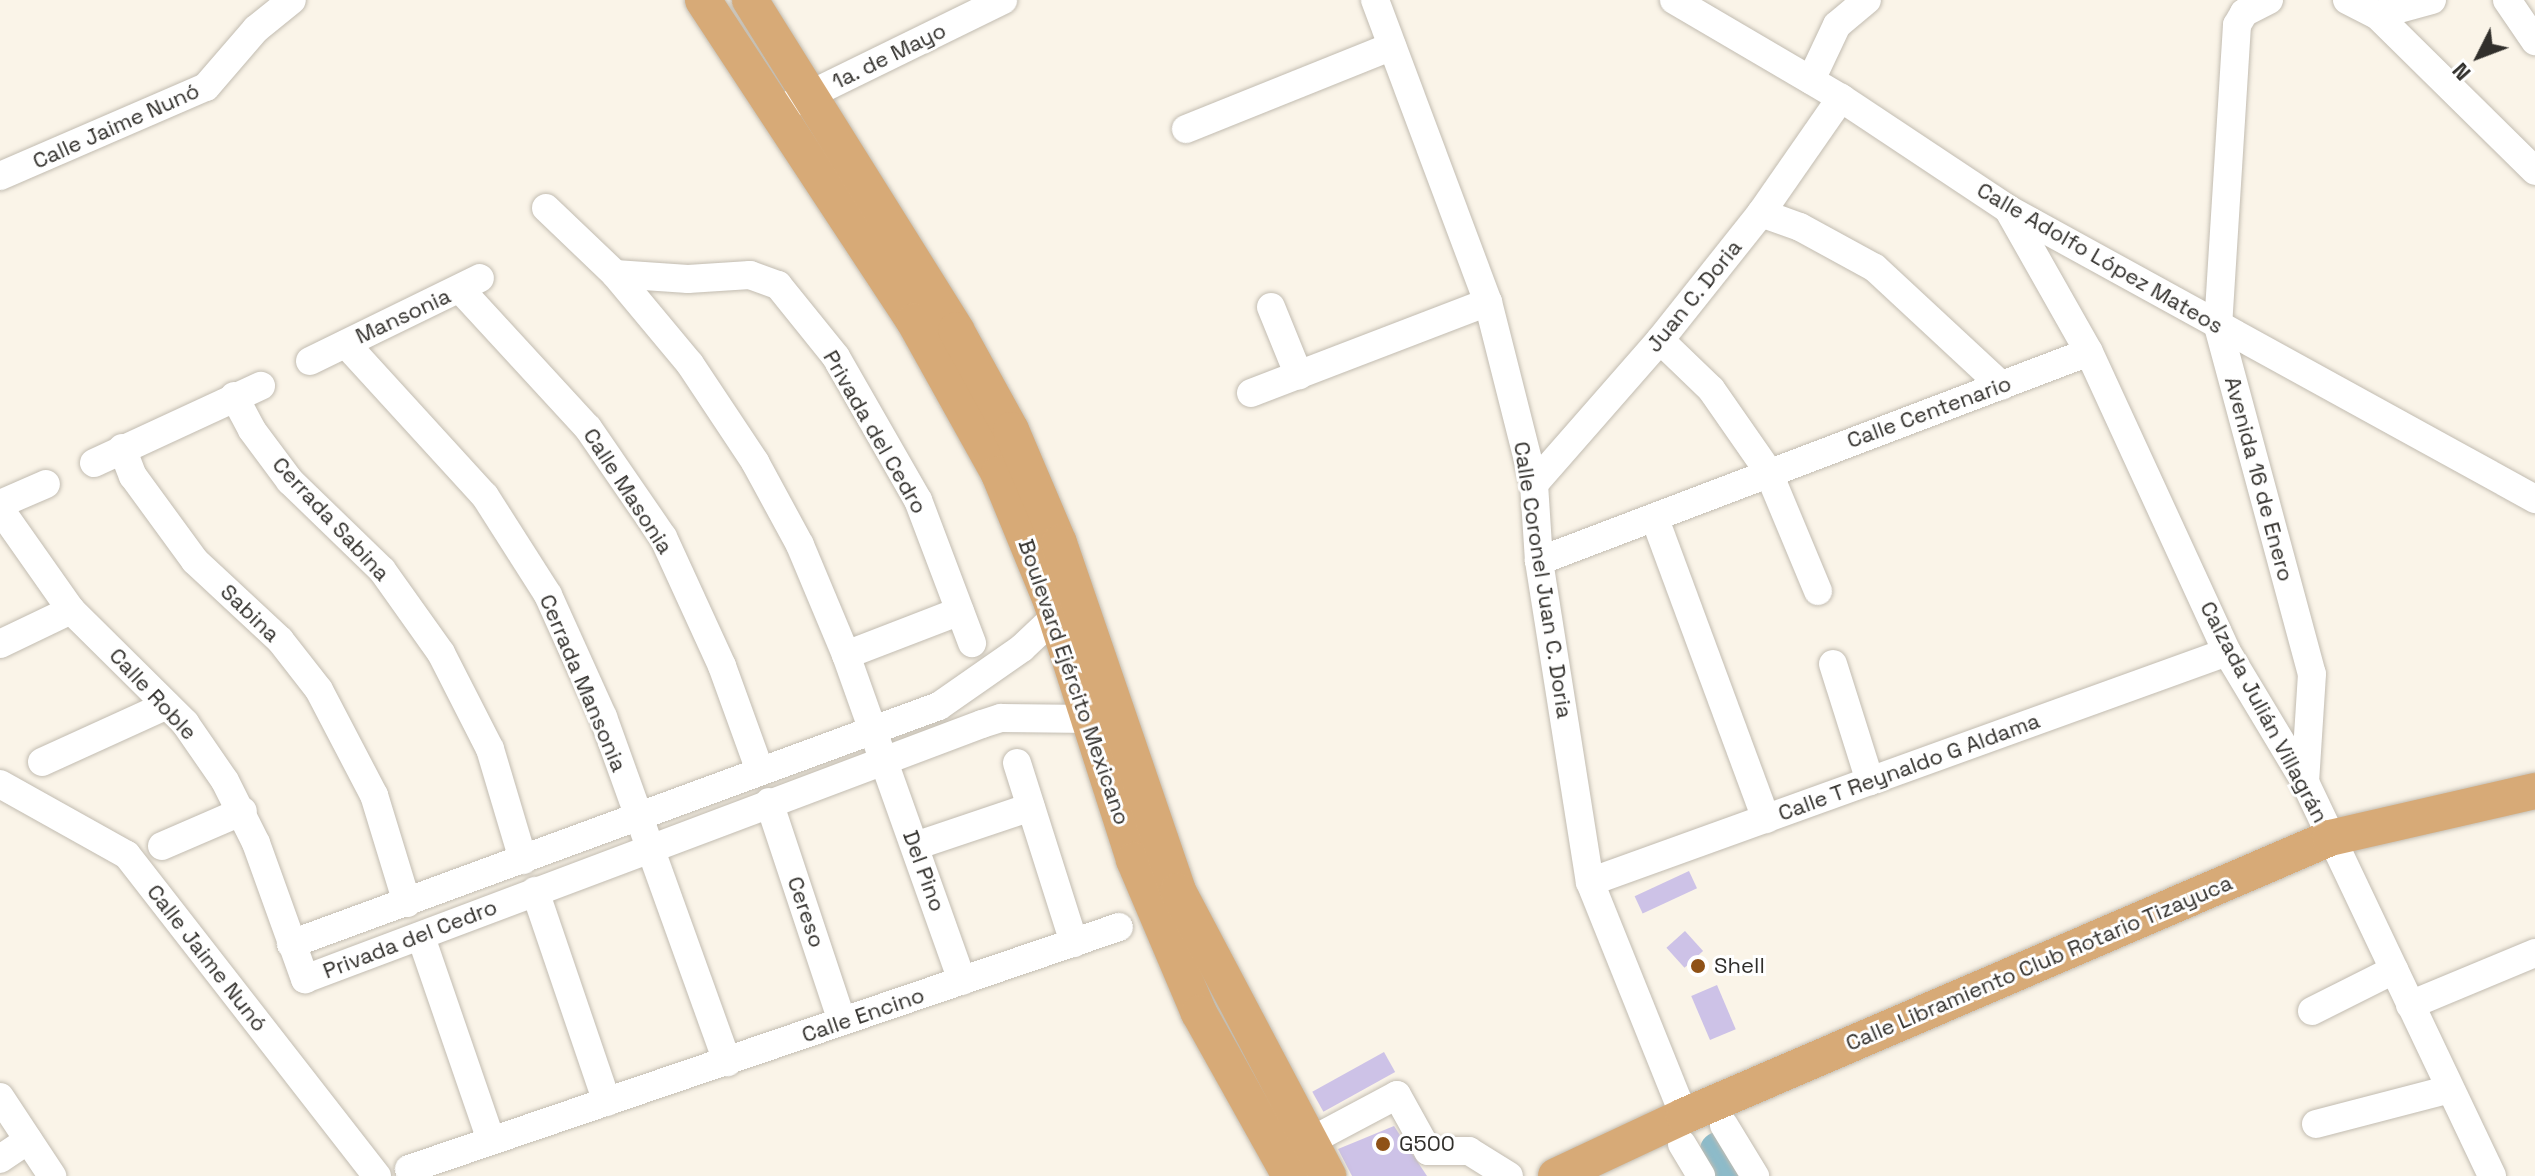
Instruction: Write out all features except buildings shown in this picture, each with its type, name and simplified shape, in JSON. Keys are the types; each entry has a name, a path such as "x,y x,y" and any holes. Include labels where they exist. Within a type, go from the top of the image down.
{"main road":[{"name":"Boulevard Ejército Mexicano","path":"703,0 775,114 914,321 999,474 1056,616 1092,719 1134,860 1199,1013 1290,1176"},
{"name":"Boulevard Ejército Mexicano","path":"750,0 956,330 1011,430 1059,543 1178,891 1328,1176"},
{"name":"Calle Libramiento Club Rotario Tizayuca","path":"1556,1176 1683,1130 2335,849 2535,791"},
{"name":"Calle Libramiento Club Rotario Tizayuca","path":"1613,1176 1683,1130 1724,1125 2335,849 2535,810"}],"street":[{"name":"Calle Jaime Nunó","path":"0,176 206,87 256,29 292,0"},
{"name":"1a. de Mayo","path":"775,114 952,11 1003,0"},
{"name":"Calle Coronel Juan C. Doria","path":"1375,0 1488,302 1534,484 1539,561 1590,882 1701,1176"},
{"name":"Calle Adolfo López Mateos","path":"1674,0 1841,98 2008,209 2535,499"},
{"path":"1811,80 1837,25 1867,0"},
{"name":"Avenida 16 de Enero","path":"2269,0 2244,13 2237,25 2218,326 2312,674 2305,782"},
{"path":"2347,0 2377,15 2535,171"},
{"path":"2377,15 2432,0"},
{"path":"2507,0 2535,41"},
{"path":"1186,129 1392,46"},
{"name":"Juan C. Doria","path":"1534,484 1660,340 1761,213 1841,98"},
{"path":"546,208 615,274 690,364 755,462 800,545 874,732"},
{"name":"Calzada Julián Villagrán","path":"2008,209 2089,352 2227,652 2305,782 2492,1176"},
{"path":"1761,213 1800,227 1875,268 2002,386"},
{"name":"Privada del Cedro","path":"615,274 688,279 750,275 778,285 836,357 918,500 972,643"},
{"name":"Mansonia","path":"310,361 470,284"},
{"name":"Calle Masonia","path":"470,284 588,428 663,537 722,666 760,771"},
{"path":"1251,393 1488,302"},
{"path":"1271,307 1299,376"},
{"path":"1660,340 1711,389 1768,471 1818,591"},
{"name":"Cerrada Mansonia","path":"346,344 485,496 548,595 603,717 650,848"},
{"name":"Calle Centenario","path":"1539,561 1655,519 1768,471 2089,352"},
{"name":"Cerrada Sabina","path":"122,448 248,391 252,430 290,481 382,570 441,653 490,749 523,860"},
{"path":"94,463 122,448"},
{"name":"Sabina","path":"122,448 133,476 195,561 280,640 319,690 374,795 407,903"},
{"path":"0,506 46,484"},
{"name":"Calle Roble","path":"0,506 71,610 167,705 243,811 291,944"},
{"path":"1655,519 1766,819"},
{"path":"0,644 71,610"},
{"path":"846,655 960,611"},
{"name":"Privada del Cedro","path":"1056,616 985,675 939,706 874,732 636,814 523,860 291,944 305,979 769,802 1001,718 1092,719"},
{"name":"Calle T Reynaldo G Aldama","path":"1590,882 2227,652"},
{"path":"1833,664 1870,781"},
{"path":"985,675 1001,718"},
{"path":"42,762 167,705"},
{"path":"939,706 950,737"},
{"name":"Del Pino","path":"874,732 962,981"},
{"path":"1017,763 1074,943"},
{"name":"Calle Jaime Nunó","path":"0,784 127,855 377,1176"},
{"name":"Cereso","path":"769,802 842,1021"},
{"path":"915,846 1031,807"},
{"path":"162,846 243,811"},
{"path":"650,848 727,1062"},
{"path":"535,891 607,1102"},
{"name":"Calle Encino","path":"409,1169 1119,927"},
{"path":"421,937 491,1140"},
{"path":"2410,1005 2535,953"},
{"path":"2312,1011 2394,970"},
{"path":"2316,1124 2450,1089"},
{"path":"1305,1134 1320,1136 1397,1095 1428,1151 1469,1151 1509,1176"},
{"path":"0,1097 52,1176"},
{"path":"1724,1125 1755,1176"},
{"path":"0,1159 28,1140"}],"waterway":[{"path":"1718,1150 1735,1176"}],"place":[{"name":"Shell","path":"1698,966"},
{"name":"G500","path":"1383,1144"}]}
